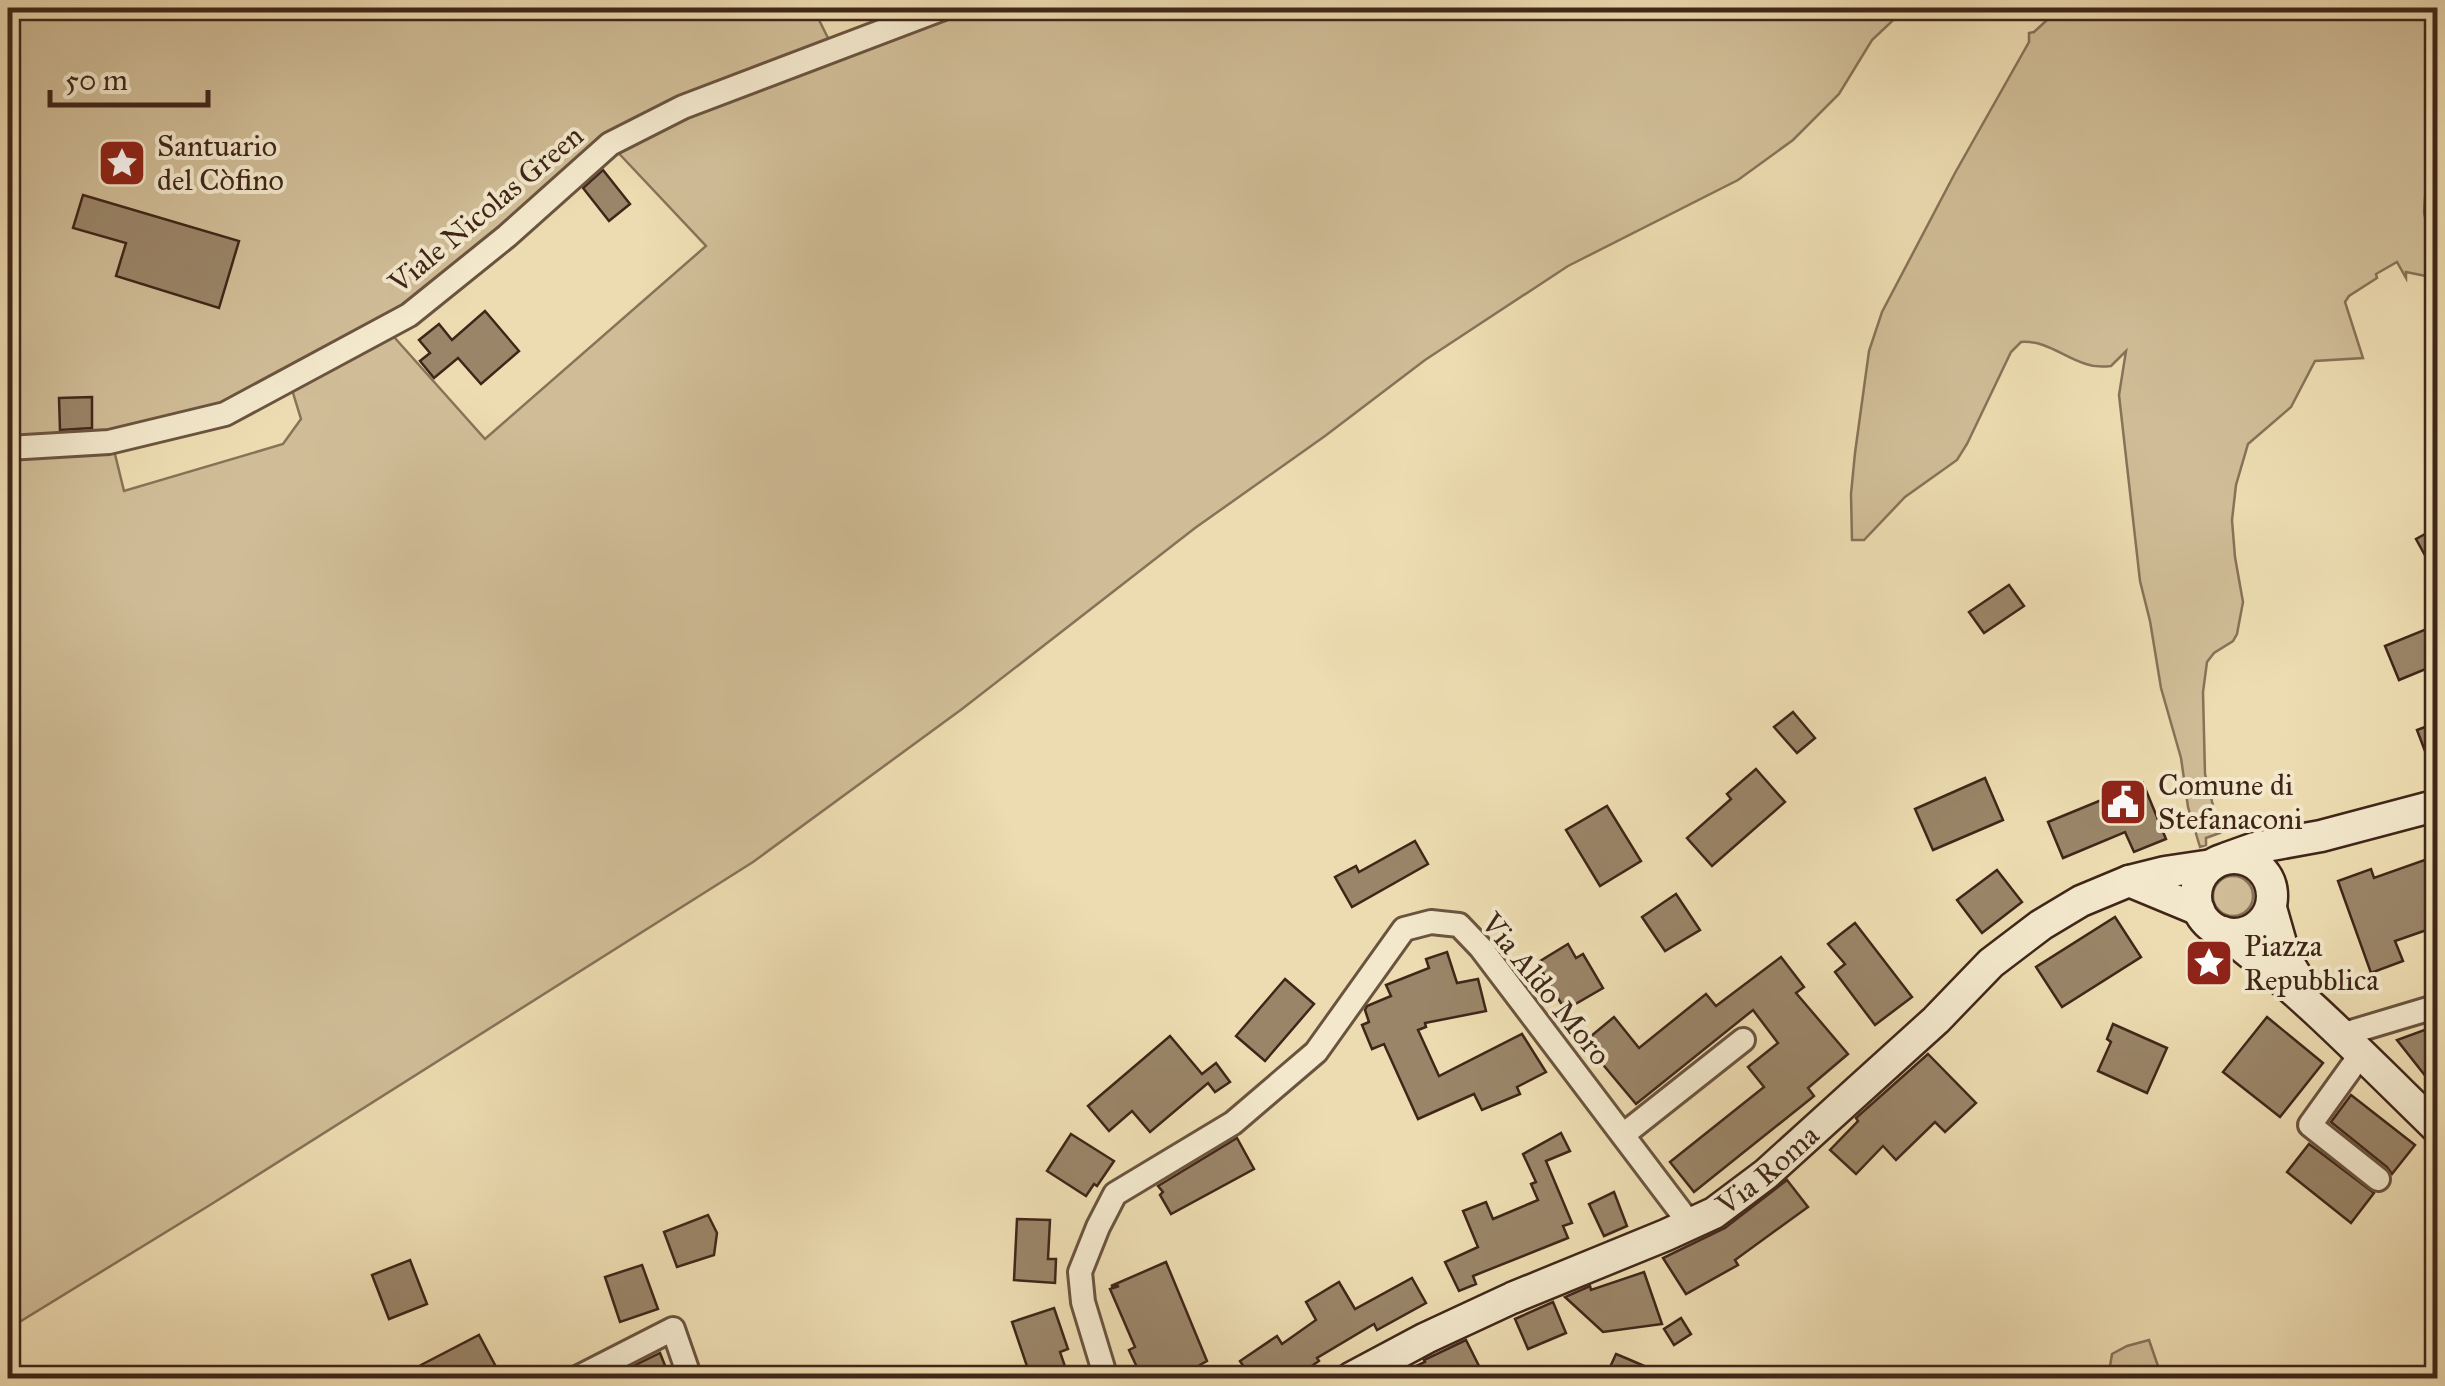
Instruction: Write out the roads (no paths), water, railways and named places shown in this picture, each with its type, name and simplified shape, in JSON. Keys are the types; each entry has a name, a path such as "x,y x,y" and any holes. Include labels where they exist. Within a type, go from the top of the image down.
{"street":[{"name":"Viale Nicolas Green","path":"8,448 110,442 225,414 408,315 507,236 610,144 683,107 944,8"},
{"path":"2438,806 2255,848 2216,863 2204,872 2197,890 2199,910 2208,924 2261,961 2319,1012 2438,1129"},
{"path":"2223,932 2246,932 2265,918 2281,874 2303,839"},
{"path":"2216,863 2236,858 2252,862 2265,873 2285,957 2319,1012"},
{"name":"Via Roma","path":"1351,1378 1512,1298 1714,1212 1766,1174 1936,1020 1991,963 2041,925 2128,881 2216,863"},
{"path":"2128,881 2199,910"},
{"name":"Via Aldo Moro","path":"1106,1378 1083,1302 1080,1272 1114,1194 1233,1122 1316,1052 1404,929 1431,922 1459,925 1690,1224"},
{"path":"2378,1179 2310,1124 2351,1044 2438,1006"},
{"path":"1623,1135 1743,1040"},
{"path":"577,1378 673,1329 690,1378"}],"place":[{"name":"Santuario del Còfino","path":"122,163"},
{"name":"Comune di Stefanaconi","path":"2123,802"},
{"name":"Piazza Repubblica","path":"2209,963"}]}
